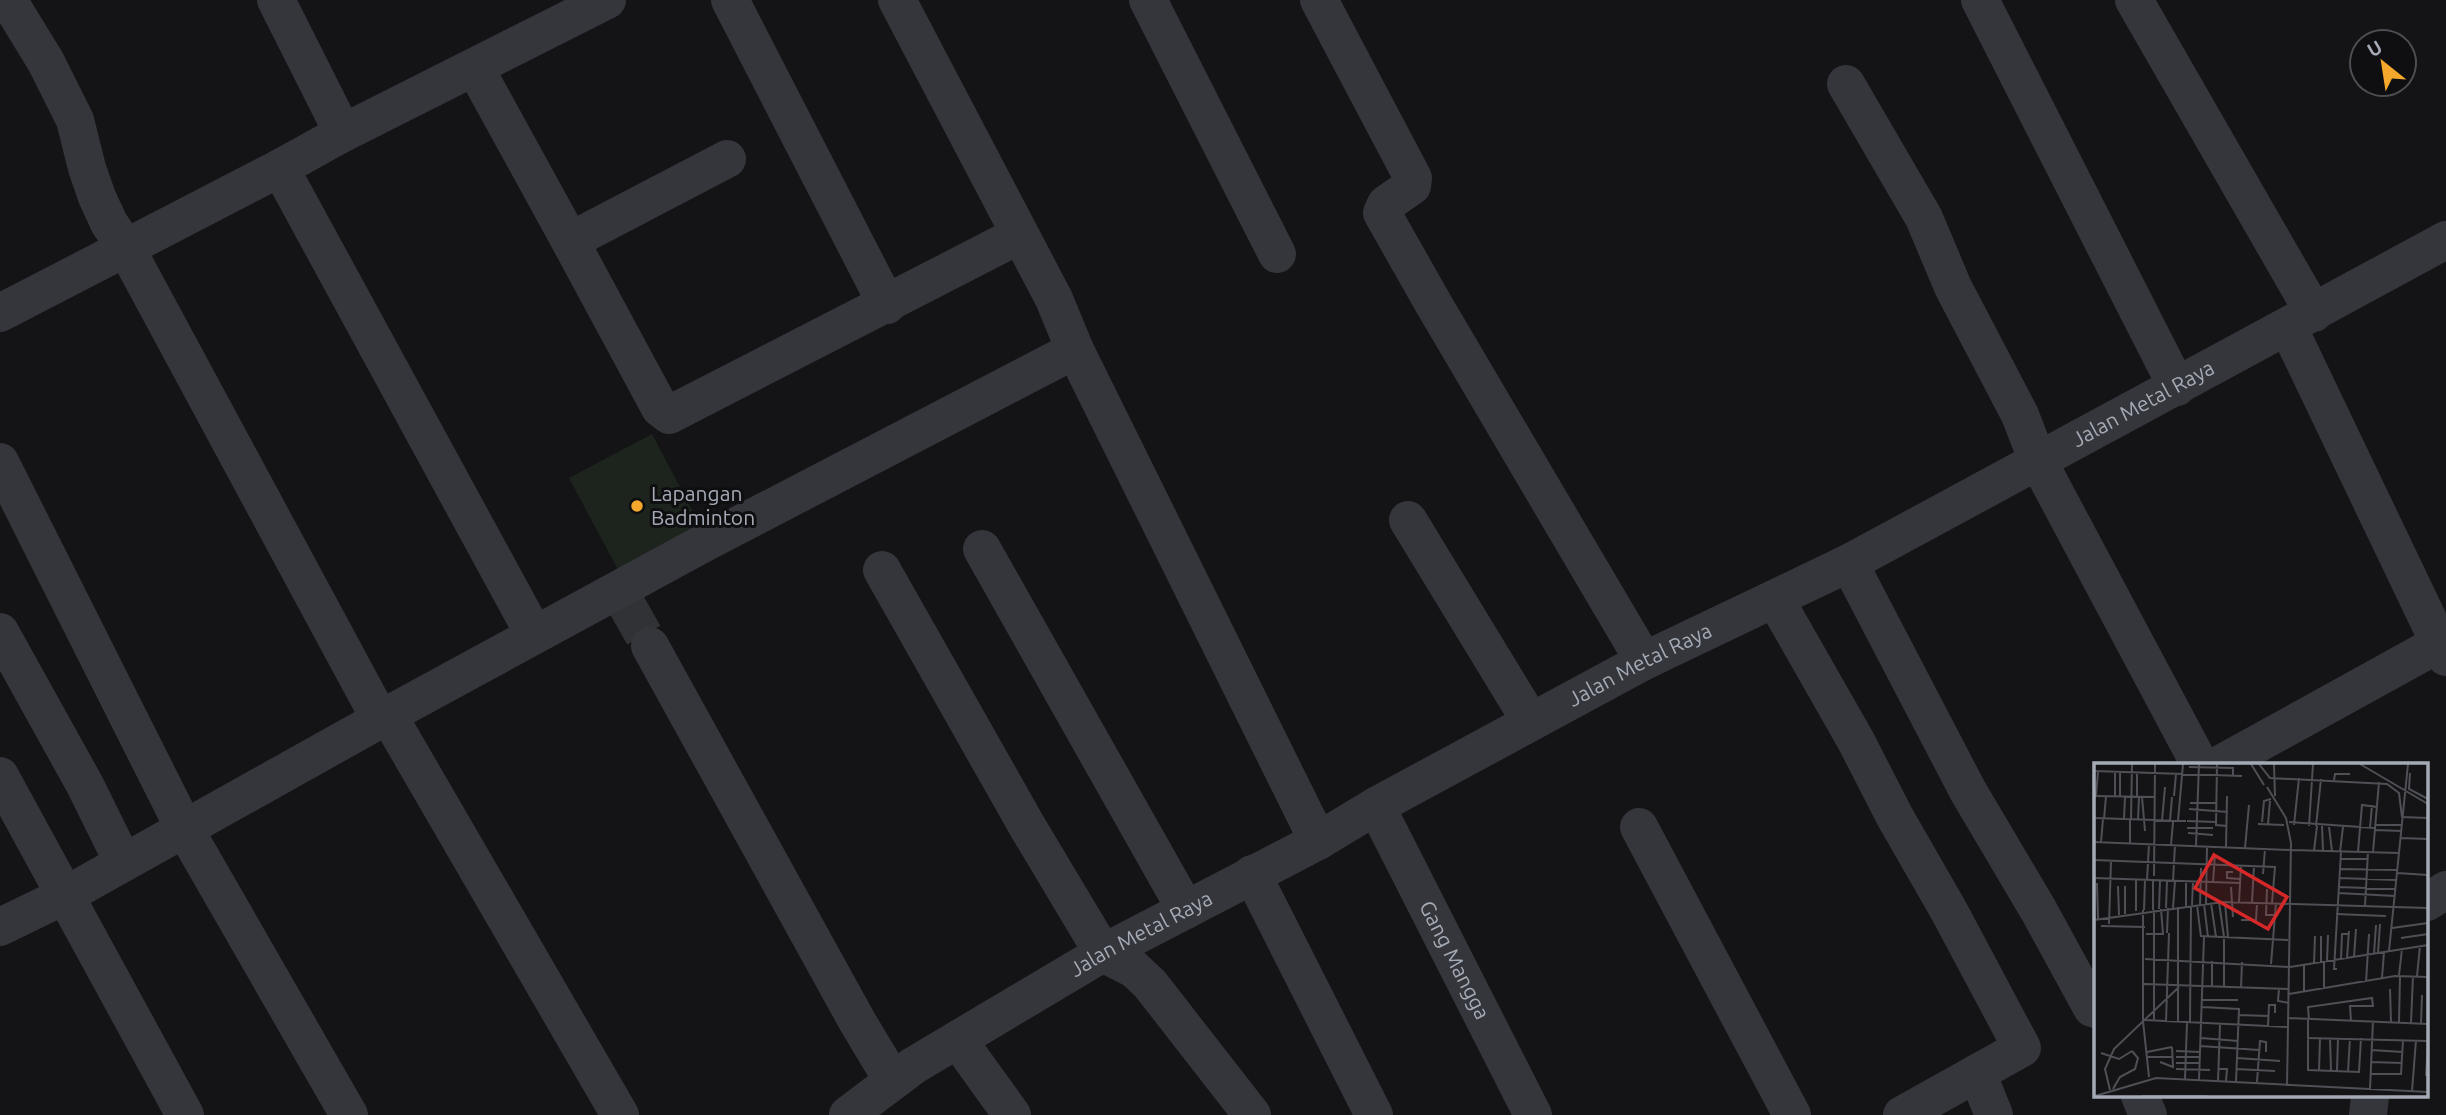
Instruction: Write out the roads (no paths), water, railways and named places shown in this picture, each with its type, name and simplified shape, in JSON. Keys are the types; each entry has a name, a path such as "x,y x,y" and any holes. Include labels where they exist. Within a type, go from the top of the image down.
{"street":[{"path":"8,0 46,62 75,120 87,168 109,223 126,248 384,717 620,1115"},
{"path":"276,0 343,133"},
{"path":"0,313 343,133 475,68 565,10 607,0"},
{"path":"730,0 887,305"},
{"path":"897,0 1054,299 1075,350 1318,841"},
{"path":"1148,0 1277,254"},
{"path":"1319,0 1413,178 1412,186 1386,204 1382,213 1644,661"},
{"path":"1980,0 2177,387"},
{"path":"2134,0 2301,320 2443,650 2223,763"},
{"path":"475,68 660,408 669,415 1019,236"},
{"path":"1846,84 1924,218 1953,287 2020,415 2038,459 2198,763"},
{"path":"570,241 727,159"},
{"path":"280,168 534,634"},
{"name":"Jalan Metal Raya","path":"848,1115 913,1066 1103,953 1318,841 1376,806 1644,661 1849,563 2446,240"},
{"path":"0,927 66,895 534,634 622,595 1075,350"},
{"path":"0,461 184,828 349,1115"},
{"path":"1408,520 1531,722"},
{"path":"982,549 1186,910"},
{"path":"1849,563 1968,791 2094,1008"},
{"path":"882,570 1103,953 1135,969 1150,984 1252,1115"},
{"path":"1775,598 1856,741 2022,1048 1902,1115"},
{"path":"0,632 85,785 123,862"},
{"path":"650,646 857,1021 893,1081"},
{"path":"0,776 185,1115"},
{"name":"Gang Mangga","path":"1376,806 1533,1115"},
{"path":"1639,827 1792,1115"},
{"path":"1252,874 1374,1115"},
{"path":"2428,901 2446,890"},
{"path":"958,1040 1012,1115"},
{"path":"1977,1073 1994,1115"},
{"path":"2141,1098 2148,1115"}],"tunnel":[{"path":"625,602 650,646"}],"place":[{"name":"Lapangan Badminton","path":"637,506"}]}
